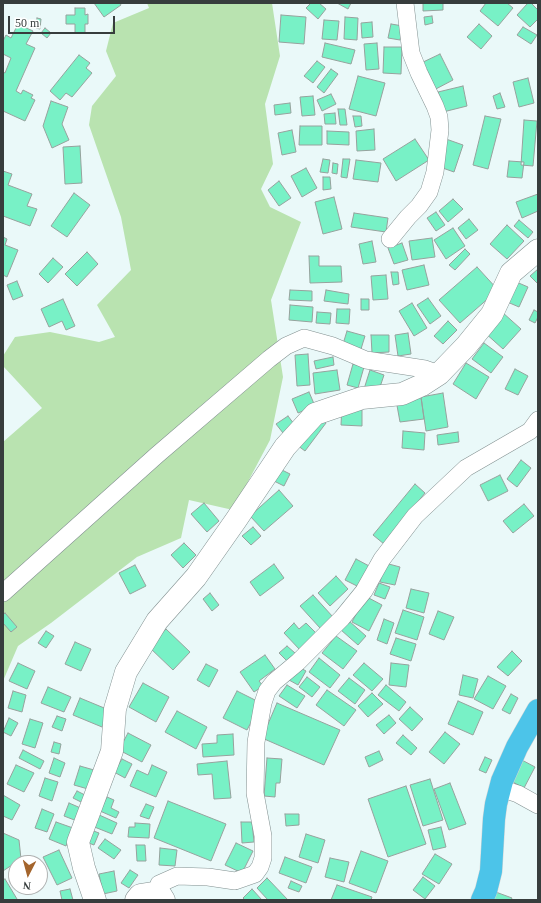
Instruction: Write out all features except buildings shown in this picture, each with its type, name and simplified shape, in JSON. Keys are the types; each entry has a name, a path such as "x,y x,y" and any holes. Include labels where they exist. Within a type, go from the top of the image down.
{"highway":[{"path":"482,900 491,871 494,819 500,788 508,765 538,710"}],"street":[{"path":"390,239 419,206 429,192 435,172 440,130 436,106 418,73 411,53 405,3"},
{"path":"95,900 84,868 78,842 112,751 114,709 126,672 157,621 196,577 285,447 315,414 362,398 402,394 422,386 439,374 466,346 492,314 510,272 538,250"},
{"path":"3,593 157,455 286,346 304,338 333,346 366,360 425,369 439,374"},
{"path":"136,900 140,895 162,896 159,884 177,876 208,877 235,881 255,874 260,867 263,858 263,836 255,792 256,742 263,702 267,691 274,682 298,662 342,618 364,591 382,559 415,516 466,468 530,430 538,420"},
{"path":"500,788 518,794 538,805"}],"green space":[{"path":"147,3 272,3 280,56 265,104 273,164 261,189 270,207 301,222 271,300 283,377 270,440 233,510 189,500 181,538 137,557 51,623 18,646 3,681 3,442 42,408 3,366 3,356 15,337 50,332 99,342 115,337 97,305 131,270 121,217 89,125 92,106 116,76 106,51 113,23 149,8"}]}
